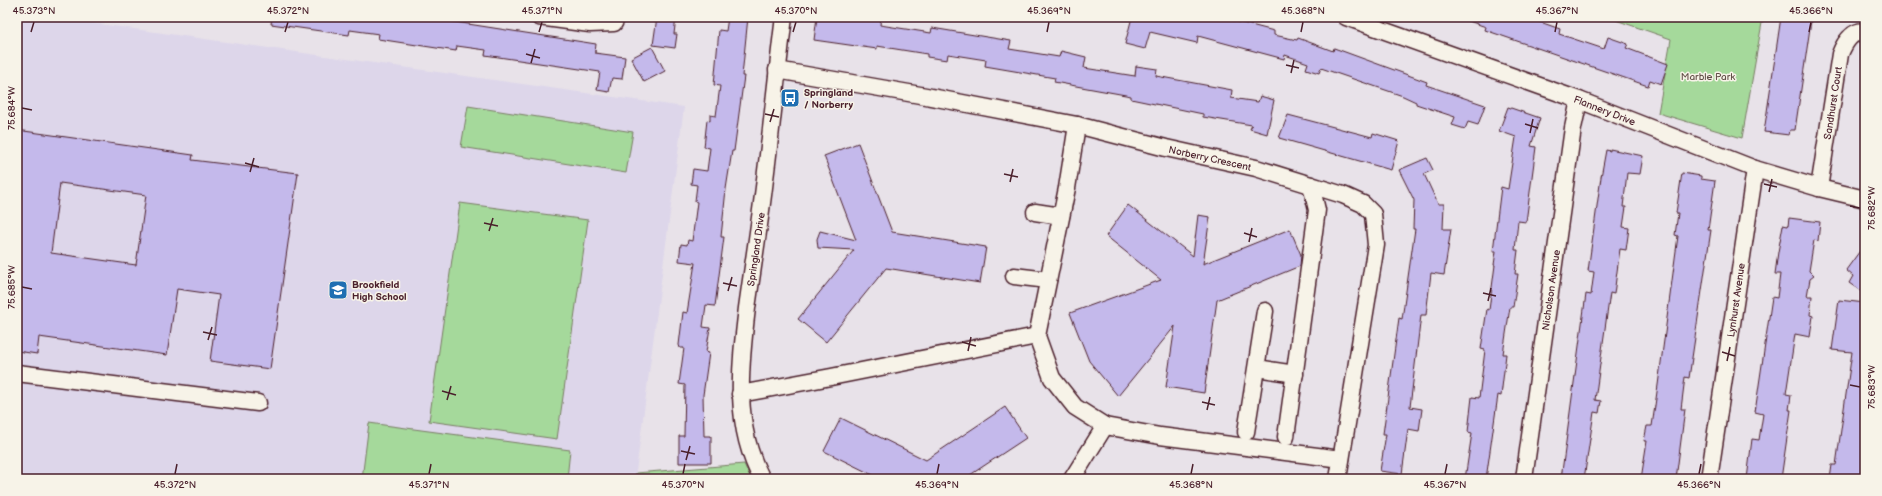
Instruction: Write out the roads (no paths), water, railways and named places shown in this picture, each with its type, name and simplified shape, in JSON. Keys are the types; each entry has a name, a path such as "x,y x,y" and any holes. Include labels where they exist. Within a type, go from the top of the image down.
{"street":[{"path":"539,17 590,24 614,23 617,17"},
{"name":"Springland Drive","path":"762,479 754,464 746,435 740,394 741,356 765,179 784,17"},
{"name":"Flannery Drive","path":"1346,17 1579,100 1755,169 1819,188 1865,199"},
{"name":"Sandhurst Court","path":"1819,188 1840,54 1844,43 1852,36 1861,31 1865,31"},
{"name":"Norberry Crescent","path":"777,70 926,96 1077,125 1166,148 1256,168 1338,194 1363,204 1373,214 1376,228 1376,245 1338,479"},
{"name":"Nicholson Avenue","path":"1524,479 1573,128 1579,100"},
{"path":"1077,125 1061,216 1036,336 1052,378 1075,407 1105,426 1160,436 1341,459"},
{"name":"Lynhurst Avenue","path":"1709,479 1755,169"},
{"path":"1286,437 1296,374 1317,210 1311,185"},
{"path":"1317,210 1338,194"},
{"path":"1035,212 1061,216"},
{"path":"1014,276 1048,280"},
{"path":"1246,432 1265,311"},
{"path":"740,394 1036,336"},
{"path":"1257,368 1296,374"},
{"path":"17,373 258,403"},
{"path":"1072,479 1105,426"}],"place":[{"name":"Springland / Norberry","path":"790,98"},
{"name":"Brookfield High School","path":"338,290"}],"park label":[{"name":"Marble Park","path":"1708,76"}]}
